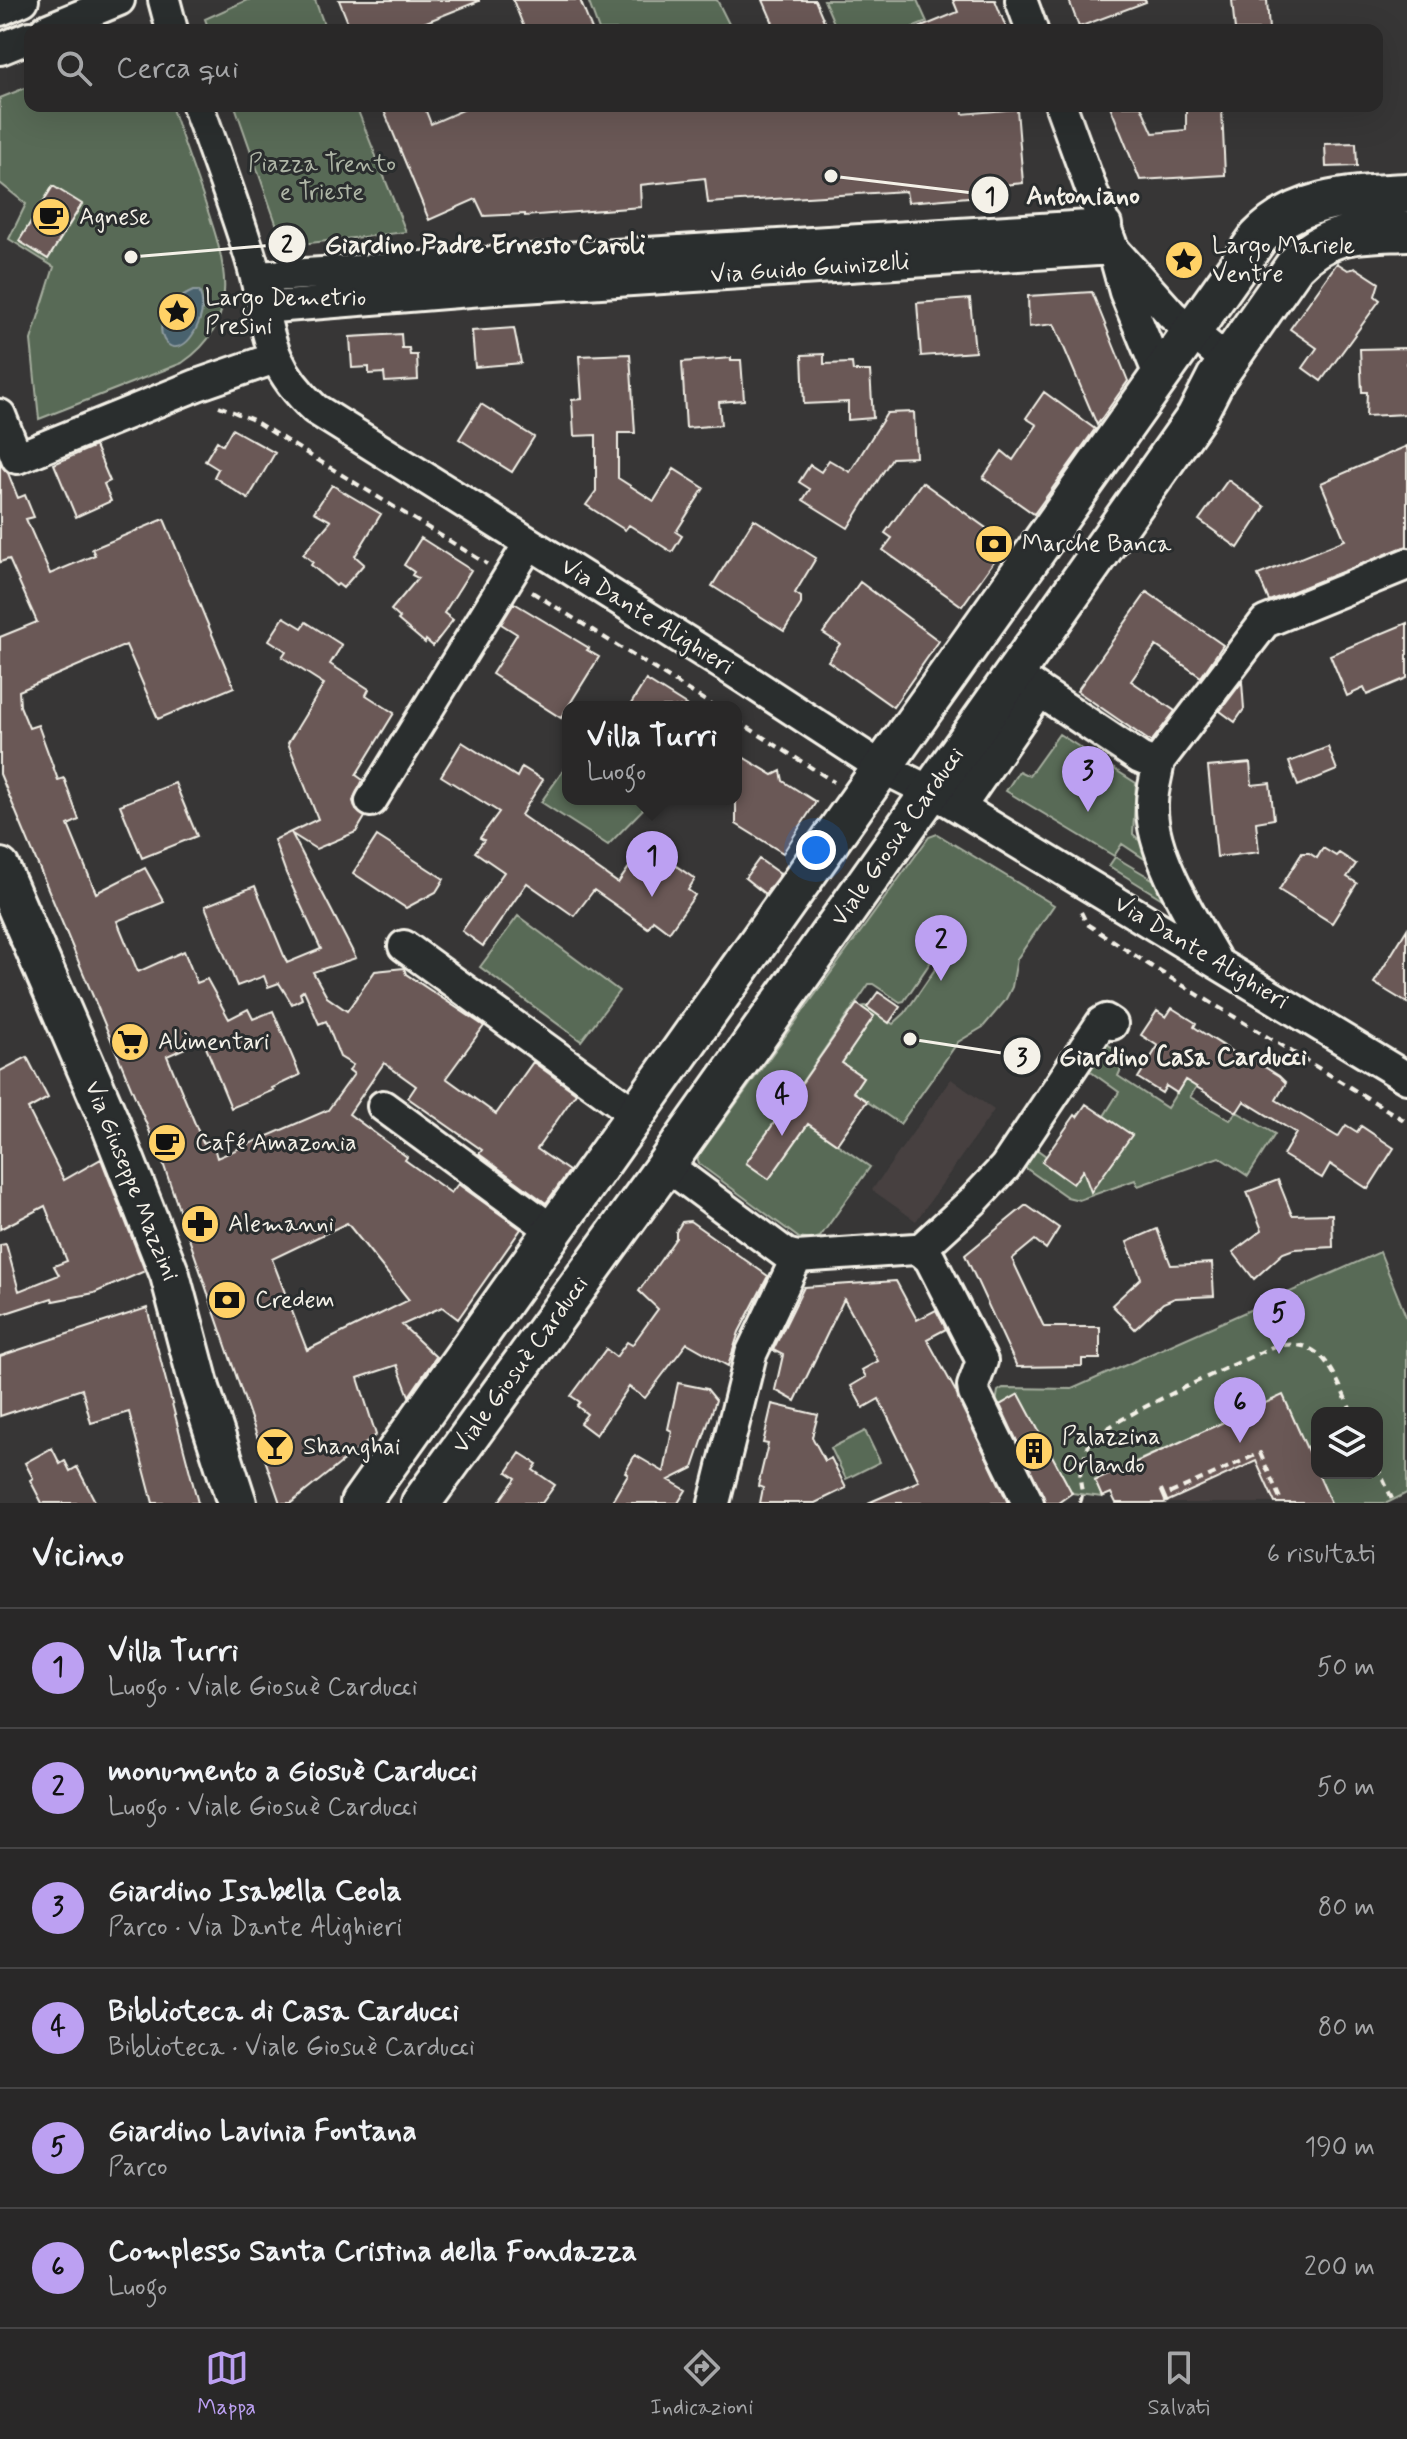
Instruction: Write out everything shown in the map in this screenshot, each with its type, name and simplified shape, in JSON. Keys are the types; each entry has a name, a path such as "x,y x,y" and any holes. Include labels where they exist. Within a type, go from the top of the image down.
{"main road":[{"path":"419,1503 370,1489 1242,259 1258,238 1280,218 1325,201 1407,193"},
{"name":"Viale Giosuè Carducci","path":"419,1503 666,1165 946,799 1027,683 1196,417 1227,361 1295,265 1307,252 1335,237 1407,231"},
{"path":"968,644 1027,683"},
{"name":"Via Giuseppe Mazzini","path":"0,868 111,1125 170,1275 200,1388 237,1503"},
{"path":"630,1124 666,1165"}],"street":[{"path":"0,10 23,0"},
{"path":"61,24 119,0"},
{"path":"164,0 170,24"},
{"path":"1021,0 1030,24"},
{"path":"0,49 24,39"},
{"path":"0,415 17,458 197,385 275,358 256,277 200,112"},
{"path":"1063,112 1109,237 1125,292 1160,377"},
{"path":"1109,237 1163,306 1227,361"},
{"name":"Via Guido Guinizelli","path":"256,277 506,274 1109,237"},
{"name":"Via Guido Guinizelli","path":"261,308 506,274"},
{"name":"Via Dante Alighieri","path":"275,358 297,393 315,409 881,767 946,799 1407,1078"},
{"path":"371,801 529,544"},
{"path":"1217,963 1184,904 1157,839 1152,804 1159,761 1265,622 1407,564"},
{"path":"1027,683 1140,758 1152,763 1159,761"},
{"path":"404,946 630,1124"},
{"path":"922,1252 925,1245 1005,1167 1102,1022 1106,1020 1112,1024"},
{"path":"383,1106 555,1232"},
{"path":"666,1165 786,1254 797,1257 915,1249 930,1259 982,1361 973,1386 974,1393 1028,1503"},
{"path":"714,1503 751,1354 797,1257"}],"path":[{"path":"214,404 251,419 705,701"},
{"path":"742,724 841,786"},
{"path":"1084,920 1151,966 1407,1122"},
{"path":"1080,1503 1083,1496 1080,1475 1089,1445 1094,1439 1125,1418 1272,1347 1290,1342 1312,1347 1330,1366 1349,1407"},
{"path":"1164,1496 1260,1453 1282,1503"},
{"path":"1383,1479 1394,1503"},
{"path":"1161,1489 1167,1503"}],"shaded area":[{"path":"951,1079 994,1110 916,1221 872,1190"},
{"path":"1297,1426 1311,1458 1311,1479 1320,1479 1331,1503 1130,1503"}],"green space":[{"path":"247,0 315,0 324,24 207,24 205,19"},
{"path":"588,0 717,0 729,24 597,24"},
{"path":"824,0 917,0 927,22 922,24 834,24"},
{"path":"24,88 24,112 173,112 210,217 222,263 222,306 216,327 202,346 182,363 39,419 31,340 54,267 9,239 26,204 0,183 0,98"},
{"name":"Piazza Trento e Trieste","path":"237,112 358,112 406,232 284,246"},
{"path":"1059,734 1136,783 1133,834 1158,859 1180,910 1109,866 1115,857 1154,880 1146,860 1122,844 1114,856 1006,791 1019,771 1029,776"},
{"path":"562,772 562,805 647,805 608,845 541,802"},
{"path":"937,834 1054,905 1017,959 1012,987 1005,1001 983,1027 958,1042 900,1124 853,1092 863,1077 842,1063 874,1016 860,1007 865,1006 893,1024 905,1013 944,956 943,950 950,940 947,938 904,1001 900,1002 869,984 747,1163 769,1179 808,1124 870,1167 820,1237 811,1240 799,1238 699,1164 697,1158 929,837"},
{"path":"518,916 619,991 581,1041 480,967"},
{"path":"1211,1038 1223,1045 1190,1097 1230,1120 1237,1112 1275,1134 1248,1176 1219,1157 1138,1186 1135,1180 1079,1200 1067,1197 1020,1164 1032,1146 1046,1156 1042,1162 1073,1184 1094,1154 1110,1165 1131,1135 1104,1116 1119,1092 1084,1067 1102,1040 1126,1058 1118,1076 1167,1108"},
{"path":"1380,1252 1407,1319 1407,1493 1387,1503 1331,1503 1321,1479 1383,1479 1383,1407 1311,1407 1311,1458 1282,1396 1095,1480 1102,1497 1072,1493 1019,1395 994,1408 993,1404 996,1403 998,1391 1003,1388 1072,1389"},
{"path":"865,1431 880,1462 846,1479 831,1448"}],"water":[{"path":"193,291 199,291 202,299 199,322 189,339 179,346 170,346 164,340 161,329 164,316 174,303"}],"building":[{"path":"339,0 479,0 421,24 349,24"},
{"path":"513,0 580,0 590,24 523,24"},
{"path":"763,0 815,0 825,24 773,24"},
{"path":"953,0 995,0 1005,24 929,24 958,12"},
{"path":"1069,0 1146,2 1087,24 1078,24"},
{"path":"1232,0 1267,0 1269,24 1234,24"},
{"path":"384,112 426,112 431,124 458,112 1017,112 1023,183 1004,185 1005,194 908,202 906,191 708,203 705,178 640,185 641,207 484,216 476,199 429,220"},
{"path":"1112,112 1144,112 1153,133 1186,130 1186,112 1222,112 1225,175 1140,180"},
{"path":"1356,143 1357,166 1326,167 1325,144"},
{"path":"53,186 82,204 48,259 19,241"},
{"path":"1337,263 1348,270 1356,268 1379,283 1375,296 1380,300 1321,381 1303,368 1317,348 1290,329"},
{"path":"1092,292 1128,381 1097,425 1054,324 1029,327 1028,296"},
{"path":"970,299 975,352 921,356 917,303"},
{"path":"514,328 521,363 475,367 472,331"},
{"path":"401,334 402,348 409,348 410,355 417,355 418,380 385,382 384,373 369,374 369,367 352,368 350,337"},
{"path":"1407,348 1407,414 1366,416 1367,392 1362,392 1360,349"},
{"path":"630,354 635,433 618,433 618,478 654,501 674,469 704,488 676,532 682,536 672,552 629,525 625,530 586,505 596,491 596,435 574,436 572,400 582,399 579,356"},
{"path":"824,354 824,364 852,363 853,371 870,371 873,418 848,420 848,402 804,404 802,355"},
{"path":"741,360 744,400 719,402 721,425 686,428 682,362"},
{"path":"1044,392 1095,429 1034,514 983,478 1002,451 1013,460 1037,425 1026,418"},
{"path":"481,404 534,437 512,472 459,439"},
{"path":"914,412 916,457 892,458 848,528 803,500 810,489 799,482 810,465 821,472 829,460 850,472 887,413"},
{"path":"232,429 275,453 248,499 214,477 218,469 205,461 217,441 223,445"},
{"path":"95,446 110,481 104,484 111,501 76,517 54,464"},
{"path":"1407,446 1407,546 1269,601 1258,575 1345,540 1321,483"},
{"path":"0,464 8,473 18,498 25,495 34,517 26,519 50,574 95,555 92,549 164,519 234,687 158,719 126,645 19,691 20,706 29,728 38,725 58,780 64,778 79,820 68,825 96,893 145,868 164,902 117,921 138,972 184,951 197,983 207,979 229,1019 248,1009 253,1019 273,1011 300,1075 272,1088 274,1090 231,1108 203,1040 167,1056 203,1143 212,1140 217,1158 328,1110 354,1074 349,1070 353,1065 340,1057 326,1021 319,1024 304,990 300,993 302,999 292,1004 279,983 268,987 264,976 237,986 205,906 255,886 287,963 321,949 274,840 318,819 288,743 324,684 282,657 286,651 269,640 284,617 302,628 306,622 342,645 330,664 369,689 366,695 394,713 356,775 363,780 353,801 356,810 365,817 356,832 316,849 292,834 356,958 313,972 327,997 347,1011 375,971 404,968 406,974 484,1026 446,1078 496,1114 533,1062 576,1093 537,1149 569,1171 546,1203 479,1154 482,1150 408,1098 416,1086 384,1063 349,1114 451,1193 458,1184 521,1229 458,1319 442,1307 402,1325 436,1357 409,1396 397,1365 358,1378 376,1435 291,1503 280,1503 164,1166 0,774 0,637 37,622 9,559 0,562","holes":["347,1223 409,1300 307,1350 272,1259"]},
{"path":"1228,480 1265,507 1238,548 1199,520"},
{"path":"922,482 1007,543 962,606 883,550 892,538 885,533"},
{"path":"332,485 381,514 355,556 364,564 343,588 338,584 336,586 311,565 313,562 303,554 331,521 314,512"},
{"path":"754,519 816,558 795,593 801,597 801,604 784,631 712,586"},
{"path":"421,538 471,570 444,613 453,620 433,646 398,620 400,618 391,610 418,578 404,565"},
{"path":"860,582 939,641 893,707 828,661 840,644 823,633"},
{"path":"1147,592 1223,645 1201,677 1156,646 1131,681 1175,711 1151,742 1077,691"},
{"path":"514,603 599,657 572,701 562,701 561,718 492,674 517,634 501,624"},
{"path":"1407,623 1407,678 1367,695 1364,688 1347,696 1330,655"},
{"path":"646,680 679,701 633,701"},
{"path":"1242,682 1244,709 1235,722 1220,711"},
{"path":"462,742 517,777 522,767 543,780 521,815 618,883 654,832 659,854 695,879 688,890 695,895 669,932 653,920 648,928 594,890 574,916 527,883 483,946 462,931 504,872 475,852 484,840 480,838 499,812 441,776"},
{"path":"1328,747 1337,770 1298,786 1289,762"},
{"path":"742,757 773,775 781,771 783,781 816,802 783,853 736,824 736,805 742,805"},
{"path":"1250,763 1252,785 1270,783 1274,819 1256,822 1259,852 1217,857 1208,767"},
{"path":"175,783 197,836 142,858 120,805"},
{"path":"377,836 444,879 436,892 406,908 353,873"},
{"path":"1323,848 1336,856 1339,853 1356,864 1347,877 1357,883 1332,923 1279,890 1302,853 1317,858"},
{"path":"759,859 780,874 765,894 745,878"},
{"path":"1407,929 1407,1003 1374,983"},
{"path":"878,992 900,1007 889,1023 867,1007"},
{"path":"857,1004 874,1016 842,1063 863,1077 853,1092 867,1101 837,1144 808,1124 769,1179 746,1163"},
{"path":"1172,1008 1196,1023 1194,1027 1239,1056 1255,1061 1279,1076 1286,1083 1276,1100 1338,1137 1346,1125 1357,1132 1361,1126 1394,1148 1368,1189 1330,1164 1322,1178 1283,1155 1296,1133 1244,1101 1237,1112 1185,1080 1177,1093 1166,1086 1162,1093 1138,1078 1158,1046 1141,1035 1157,1011 1166,1017"},
{"path":"27,1057 48,1098 28,1109 64,1180 101,1159 145,1271 94,1293 53,1301 52,1298 0,1315 0,1245 6,1244 19,1291 59,1275 54,1266 67,1261 45,1206 0,1229 0,1071"},
{"path":"1086,1104 1132,1135 1091,1192 1083,1170 1073,1184 1042,1162"},
{"path":"1278,1180 1292,1215 1332,1214 1333,1247 1294,1249 1283,1253 1254,1279 1233,1252 1262,1230 1247,1192"},
{"path":"1026,1205 1059,1228 1046,1249 1035,1240 1012,1259 1044,1327 1100,1327 1100,1359 1082,1359 1082,1366 1017,1367 965,1255"},
{"path":"690,1221 768,1276 739,1332 728,1366 687,1343 645,1398 629,1387 596,1435 580,1423 587,1414 577,1406 580,1402 571,1396 606,1349 616,1357 627,1342 632,1345 658,1309 639,1291 676,1238 682,1222"},
{"path":"1157,1229 1171,1265 1212,1263 1214,1296 1175,1298 1163,1303 1135,1329 1112,1305 1141,1278 1127,1242"},
{"path":"896,1281 917,1320 936,1310 946,1329 927,1339 956,1392 1008,1503 868,1503 919,1481 879,1399 863,1408 851,1386 866,1377 862,1370 878,1361 844,1299 795,1401 775,1390 783,1355 773,1350 804,1287"},
{"path":"147,1308 198,1503 153,1503 129,1412 91,1423 82,1389 0,1416 0,1356"},
{"path":"678,1383 707,1389 716,1400 693,1468 669,1480 686,1490 678,1503 611,1503 635,1455 664,1472 672,1431 668,1429"},
{"name":"Palazzina Orlando","path":"1019,1394 1072,1493 1058,1503 1046,1503 1000,1405"},
{"path":"1283,1395 1311,1458 1311,1479 1320,1479 1331,1503 1275,1503 1256,1461 1164,1503 1116,1503 1111,1493 1102,1497 1095,1481"},
{"path":"772,1404 818,1415 812,1437 825,1461 831,1458 846,1488 815,1503 760,1503 763,1488 758,1486 768,1444 763,1443"},
{"path":"52,1448 60,1464 65,1461 70,1471 77,1467 96,1503 42,1503 25,1463"},
{"path":"520,1453 537,1464 533,1470 555,1485 542,1503 498,1503 516,1478 507,1472"}],"place":[{"name":"Antoniano","path":"831,176"},
{"name":"Agnese","path":"51,217"},
{"name":"Giardino Padre Ernesto Caroli","path":"131,257"},
{"name":"Largo Mariele Ventre","path":"1184,260"},
{"name":"Largo Demetrio Presini","path":"177,312"},
{"name":"Marche Banca","path":"994,544"},
{"name":"Giardino Isabella Ceola","path":"1088,812"},
{"name":"Villa Turri","path":"652,897"},
{"name":"monumento a Giosuè Carducci","path":"941,981"},
{"name":"Giardino Casa Carducci","path":"910,1039"},
{"name":"Alimentari","path":"130,1042"},
{"name":"Biblioteca di Casa Carducci","path":"782,1136"},
{"name":"Café Amazonia","path":"167,1143"},
{"name":"Alemanni","path":"200,1224"},
{"name":"Credem","path":"227,1300"},
{"name":"Giardino Lavinia Fontana","path":"1279,1354"},
{"name":"Complesso Santa Cristina della Fondazza","path":"1240,1443"},
{"name":"Shanghai","path":"275,1447"},
{"name":"Palazzina Orlando","path":"1034,1451"}]}
